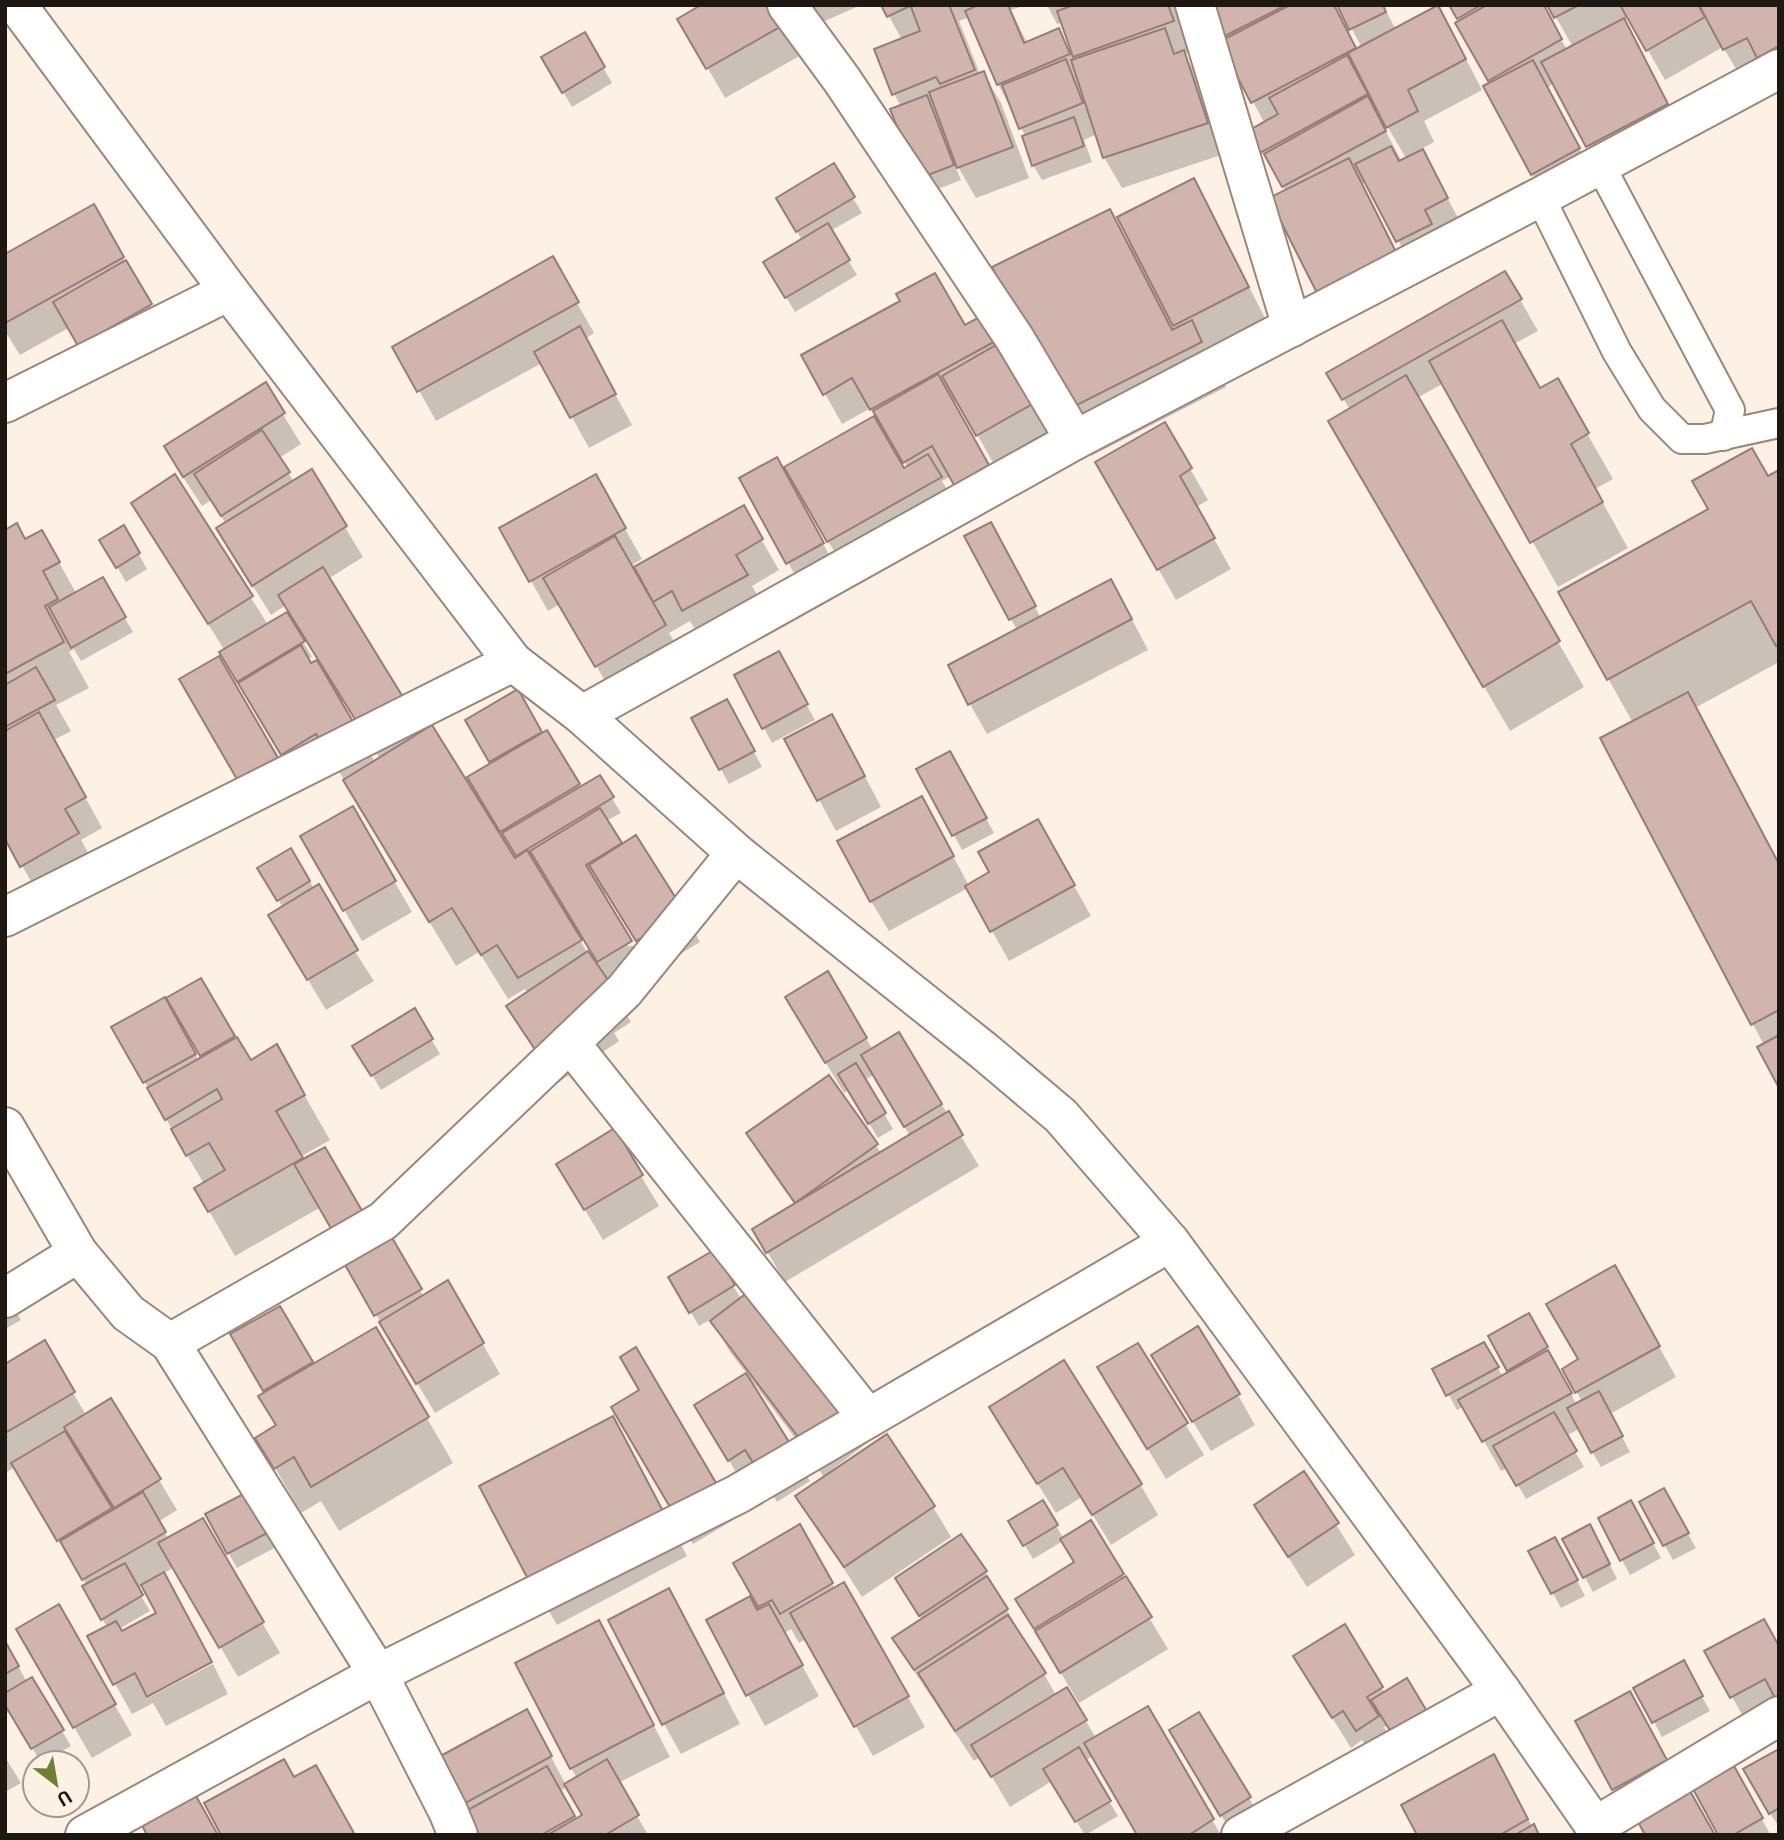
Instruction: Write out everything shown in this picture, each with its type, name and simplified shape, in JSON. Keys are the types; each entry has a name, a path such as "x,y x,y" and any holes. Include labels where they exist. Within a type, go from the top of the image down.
{"street":[{"path":"17,5 229,291 513,662 582,715 736,853 1061,1116 1170,1242 1501,1691 1599,1831 1779,1716"},
{"path":"787,5 842,80 1015,338 1074,439"},
{"path":"1196,6 1292,327"},
{"path":"582,715 1074,439 1540,197 1779,69"},
{"path":"5,403 229,291"},
{"path":"5,917 513,662"},
{"path":"170,1343 383,1221 624,991 736,853"},
{"path":"570,1043 868,1418"},
{"path":"5,1127 78,1253 128,1313 170,1343 378,1674 458,1835"},
{"path":"85,1835 378,1674 738,1494 1170,1242"},
{"path":"5,1298 78,1253"},
{"path":"1241,1835 1501,1691"}],"lane":[{"path":"1600,165 1730,410 1724,436"},
{"path":"1540,197 1617,352 1651,409 1682,439 1724,436 1779,423"}],"building":[{"path":"701,5 777,5 787,23 706,69 677,19"},
{"path":"881,5 912,5 887,17"},
{"path":"949,5 975,70 940,84 936,77 892,95 874,49 920,31 911,7"},
{"path":"978,5 1008,5 1024,43 1059,28 1070,54 997,85 965,11"},
{"path":"1074,5 1168,5 1174,21 1073,57 1057,11"},
{"path":"1208,5 1286,5 1221,38"},
{"path":"1290,5 1334,5 1356,48 1251,103 1219,42"},
{"path":"1337,5 1383,5 1386,12 1349,30"},
{"path":"1438,5 1466,59 1408,90 1418,111 1386,128 1348,53"},
{"path":"1449,5 1481,5 1457,19"},
{"path":"1487,5 1544,5 1562,39 1488,81 1455,23"},
{"path":"1547,5 1579,5 1554,18"},
{"path":"1620,5 1698,5 1705,17 1646,51"},
{"path":"1699,5 1779,5 1779,46 1757,58 1747,38 1723,50"},
{"path":"1624,18 1668,104 1586,147 1541,62"},
{"path":"1165,28 1174,54 1184,50 1208,123 1103,158 1071,60"},
{"path":"585,32 605,67 562,93 541,57"},
{"path":"1347,55 1368,94 1260,153 1248,131 1278,114 1269,98"},
{"path":"1066,59 1083,103 1019,129 1002,85"},
{"path":"1533,60 1580,148 1531,175 1483,86"},
{"path":"984,71 1013,147 957,168 929,92"},
{"path":"927,95 954,165 918,179 890,109"},
{"path":"1368,96 1386,131 1282,187 1264,154"},
{"path":"1074,117 1084,146 1032,166 1022,136"},
{"path":"1391,146 1399,161 1423,149 1448,198 1425,210 1432,224 1396,242 1355,164"},
{"path":"1349,158 1396,252 1317,293 1269,198"},
{"path":"834,163 855,197 796,232 776,198"},
{"path":"1194,178 1249,287 1173,326 1117,217"},
{"path":"94,204 124,257 5,323 5,254"},
{"path":"1110,209 1172,330 1192,320 1202,342 1063,412 992,267"},
{"path":"828,223 850,260 785,298 763,262"},
{"path":"553,256 579,302 417,392 392,347"},
{"path":"126,260 152,304 78,346 53,302"},
{"path":"1505,271 1522,299 1342,400 1326,373"},
{"path":"935,273 965,325 987,313 1001,338 870,410 852,378 823,395 801,355 900,301 896,294"},
{"path":"1502,320 1540,388 1558,378 1589,433 1571,444 1603,502 1530,543 1429,361"},
{"path":"580,326 616,394 570,418 534,352"},
{"path":"1010,337 1043,398 976,436 942,376"},
{"path":"938,374 989,465 954,485 932,446 903,463 873,411"},
{"path":"1406,375 1560,641 1483,687 1328,421"},
{"path":"266,382 285,413 183,477 164,446"},
{"path":"874,416 904,468 928,454 942,477 827,542 784,467"},
{"path":"1165,422 1192,468 1180,476 1215,538 1157,570 1095,462"},
{"path":"262,430 290,472 221,516 194,474"},
{"path":"1752,448 1768,476 1779,470 1779,645 1776,646 1751,601 1607,680 1558,592 1708,509 1692,481"},
{"path":"777,457 824,543 786,564 739,478"},
{"path":"312,469 347,526 252,586 216,528"},
{"path":"175,474 253,596 208,624 131,503"},
{"path":"596,474 626,528 529,582 499,528"},
{"path":"744,505 763,539 736,555 748,575 682,611 672,591 653,602 634,567"},
{"path":"991,522 1036,606 1009,620 964,536"},
{"path":"17,523 25,539 42,530 60,562 43,571 58,599 45,606 64,642 5,674 5,530"},
{"path":"124,525 140,553 116,568 99,540"},
{"path":"615,536 666,625 595,667 543,578"},
{"path":"323,567 406,702 361,729 278,595"},
{"path":"103,577 126,617 71,648 49,607"},
{"path":"1111,579 1132,619 968,705 948,665"},
{"path":"287,612 305,641 237,682 219,652"},
{"path":"301,645 311,663 317,660 359,732 326,752 316,734 281,755 238,683"},
{"path":"779,651 808,704 762,729 734,675"},
{"path":"219,656 278,758 238,781 179,679"},
{"path":"36,667 55,700 5,727 5,685"},
{"path":"518,689 542,732 489,762 465,720"},
{"path":"1688,692 1779,864 1779,1010 1751,1025 1600,738"},
{"path":"727,699 755,751 719,770 691,718"},
{"path":"39,712 86,797 65,809 79,833 20,867 5,839 5,731"},
{"path":"832,714 865,776 817,801 784,739"},
{"path":"432,725 515,858 527,850 582,940 518,978 497,945 481,955 452,908 429,922 343,780"},
{"path":"547,730 580,784 500,832 467,777"},
{"path":"950,751 987,818 952,836 916,769"},
{"path":"600,775 614,797 516,856 502,833"},
{"path":"922,796 954,856 870,902 837,841"},
{"path":"353,806 396,881 343,911 300,836"},
{"path":"600,808 622,843 586,865 632,941 597,962 530,851"},
{"path":"1038,819 1075,885 990,932 965,886 989,872 978,852"},
{"path":"636,835 684,911 636,941 589,865"},
{"path":"291,848 310,881 277,901 257,868"},
{"path":"319,884 358,950 307,980 268,915"},
{"path":"588,951 615,990 538,1054 506,1006"},
{"path":"828,971 867,1038 825,1063 785,997"},
{"path":"201,978 235,1036 200,1056 166,998"},
{"path":"165,997 196,1054 143,1083 111,1027"},
{"path":"415,1008 433,1039 371,1076 352,1046"},
{"path":"899,1032 942,1104 904,1127 861,1055"},
{"path":"1779,1035 1779,1088 1757,1047"},
{"path":"237,1037 251,1060 277,1044 305,1095 276,1111 303,1158 208,1212 194,1188 225,1170 209,1143 186,1156 171,1129 222,1099 217,1089 165,1120 147,1088"},
{"path":"856,1063 886,1113 868,1124 838,1074"},
{"path":"829,1075 878,1144 795,1203 746,1133"},
{"path":"949,1111 963,1135 766,1253 752,1229"},
{"path":"615,1128 643,1175 584,1210 556,1164"},
{"path":"325,1147 368,1221 337,1239 294,1164"},
{"path":"391,1236 422,1289 374,1316 344,1263"},
{"path":"714,1250 735,1285 689,1313 668,1277"},
{"path":"1615,1265 1660,1346 1575,1393 1562,1369 1578,1359 1546,1304"},
{"path":"448,1280 484,1343 416,1384 379,1322"},
{"path":"756,1286 851,1411 805,1446 710,1321"},
{"path":"280,1306 313,1362 263,1391 230,1334"},
{"path":"1529,1313 1548,1347 1507,1371 1488,1336"},
{"path":"1198,1326 1240,1394 1192,1422 1151,1355"},
{"path":"376,1327 429,1417 311,1487 294,1457 274,1469 255,1438 276,1425 258,1396"},
{"path":"45,1340 75,1392 5,1433 5,1364"},
{"path":"1484,1342 1499,1367 1446,1396 1432,1369"},
{"path":"1138,1343 1188,1423 1147,1449 1097,1367"},
{"path":"636,1347 719,1488 674,1514 611,1407 639,1390 620,1357"},
{"path":"1548,1350 1572,1393 1482,1442 1458,1400"},
{"path":"1064,1360 1142,1484 1092,1515 1063,1468 1037,1484 989,1407"},
{"path":"746,1373 794,1450 759,1472 745,1450 728,1461 694,1405"},
{"path":"1599,1391 1623,1436 1591,1453 1567,1408"},
{"path":"111,1398 161,1479 114,1508 64,1427"},
{"path":"1554,1412 1577,1451 1516,1486 1493,1446"},
{"path":"613,1416 663,1511 529,1581 479,1486"},
{"path":"65,1431 112,1508 57,1541 11,1463"},
{"path":"887,1434 935,1506 844,1567 795,1496"},
{"path":"1304,1471 1339,1523 1288,1557 1254,1505"},
{"path":"1664,1488 1689,1533 1663,1546 1639,1502"},
{"path":"143,1492 166,1532 82,1580 60,1541"},
{"path":"247,1492 269,1532 227,1554 205,1514"},
{"path":"1043,1500 1058,1525 1023,1546 1008,1521"},
{"path":"1631,1500 1654,1543 1620,1561 1598,1518"},
{"path":"203,1518 264,1622 219,1648 158,1543"},
{"path":"1091,1520 1124,1574 1034,1629 1015,1599 1074,1562 1060,1539"},
{"path":"800,1524 833,1583 780,1614 772,1600 758,1607 733,1563"},
{"path":"1590,1524 1610,1564 1583,1578 1562,1539"},
{"path":"961,1534 987,1571 919,1616 895,1578"},
{"path":"1555,1537 1578,1580 1551,1594 1528,1551"},
{"path":"125,1563 143,1595 101,1620 82,1586"},
{"path":"164,1572 212,1662 147,1697 135,1673 113,1685 87,1636 116,1621 122,1631 156,1613 141,1585"},
{"path":"987,1576 1008,1609 914,1670 892,1638"},
{"path":"1126,1576 1152,1617 1060,1673 1035,1631"},
{"path":"844,1582 909,1696 854,1727 790,1613"},
{"path":"669,1588 724,1693 662,1725 608,1620"},
{"path":"750,1596 757,1610 769,1604 803,1665 746,1696 706,1620"},
{"path":"59,1604 116,1704 73,1728 16,1629"},
{"path":"1008,1615 1046,1673 955,1731 918,1673"},
{"path":"1764,1619 1779,1646 1779,1699 1776,1700 1765,1679 1730,1698 1704,1651"},
{"path":"599,1620 654,1725 570,1769 515,1663"},
{"path":"1345,1624 1383,1687 1367,1697 1379,1716 1356,1731 1343,1711 1332,1718 1293,1656"},
{"path":"5,1641 19,1666 5,1674"},
{"path":"1684,1660 1703,1696 1652,1723 1633,1688"},
{"path":"32,1677 64,1730 31,1749 5,1705 5,1693"},
{"path":"1407,1678 1431,1718 1396,1740 1371,1700"},
{"path":"1067,1687 1087,1720 991,1777 971,1745"},
{"path":"1630,1691 1667,1760 1612,1790 1575,1721"},
{"path":"1148,1706 1214,1819 1189,1835 1137,1835 1084,1743"},
{"path":"527,1709 552,1756 460,1806 435,1759"},
{"path":"1199,1712 1251,1797 1220,1816 1169,1730"},
{"path":"1079,1747 1111,1801 1075,1822 1043,1769"},
{"path":"1779,1749 1779,1808 1769,1814 1743,1769"},
{"path":"1494,1754 1528,1819 1500,1835 1417,1835 1401,1805"},
{"path":"284,1759 294,1777 316,1765 355,1835 221,1835 204,1803"},
{"path":"607,1759 639,1815 605,1835 553,1835 551,1833 582,1815 564,1784"},
{"path":"547,1766 575,1816 541,1835 472,1835 461,1814"},
{"path":"1734,1766 1763,1818 1733,1835 1718,1835 1693,1789"},
{"path":"187,1780 218,1835 147,1835 134,1810"},
{"path":"1686,1784 1715,1835 1645,1835 1634,1814"},
{"path":"1534,1824 1539,1835 1515,1835"}]}
